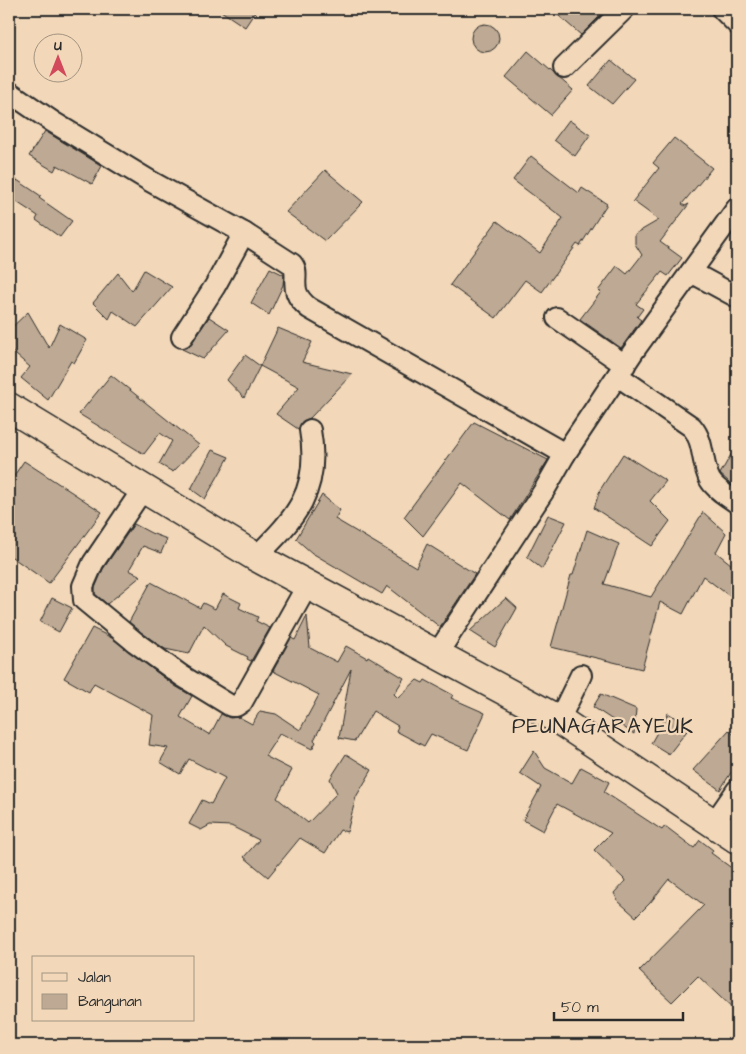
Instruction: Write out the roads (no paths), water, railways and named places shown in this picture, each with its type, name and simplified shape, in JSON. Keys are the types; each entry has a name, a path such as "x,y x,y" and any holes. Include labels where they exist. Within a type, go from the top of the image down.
{"highway":[{"path":"12,416 143,488 307,586 559,720 737,839"}],"street":[{"path":"564,68 624,9"},
{"path":"722,9 737,24"},
{"path":"9,92 53,122 150,181 244,233 294,266 296,293 308,308 565,454"},
{"path":"437,654 545,489 565,454 626,377 737,208"},
{"path":"182,337 215,286 244,233"},
{"path":"694,274 737,297"},
{"path":"557,318 626,377 696,432 711,482 737,503"},
{"path":"256,557 288,525 307,493 314,460 310,430"},
{"path":"143,488 89,571 82,586 84,600 135,642 182,676 231,706 236,706 242,702 307,586"},
{"path":"559,720 581,675"},
{"path":"714,823 737,790"}],"district":[{"name":"PEUNAGARAYEUK","path":"603,726"}]}
